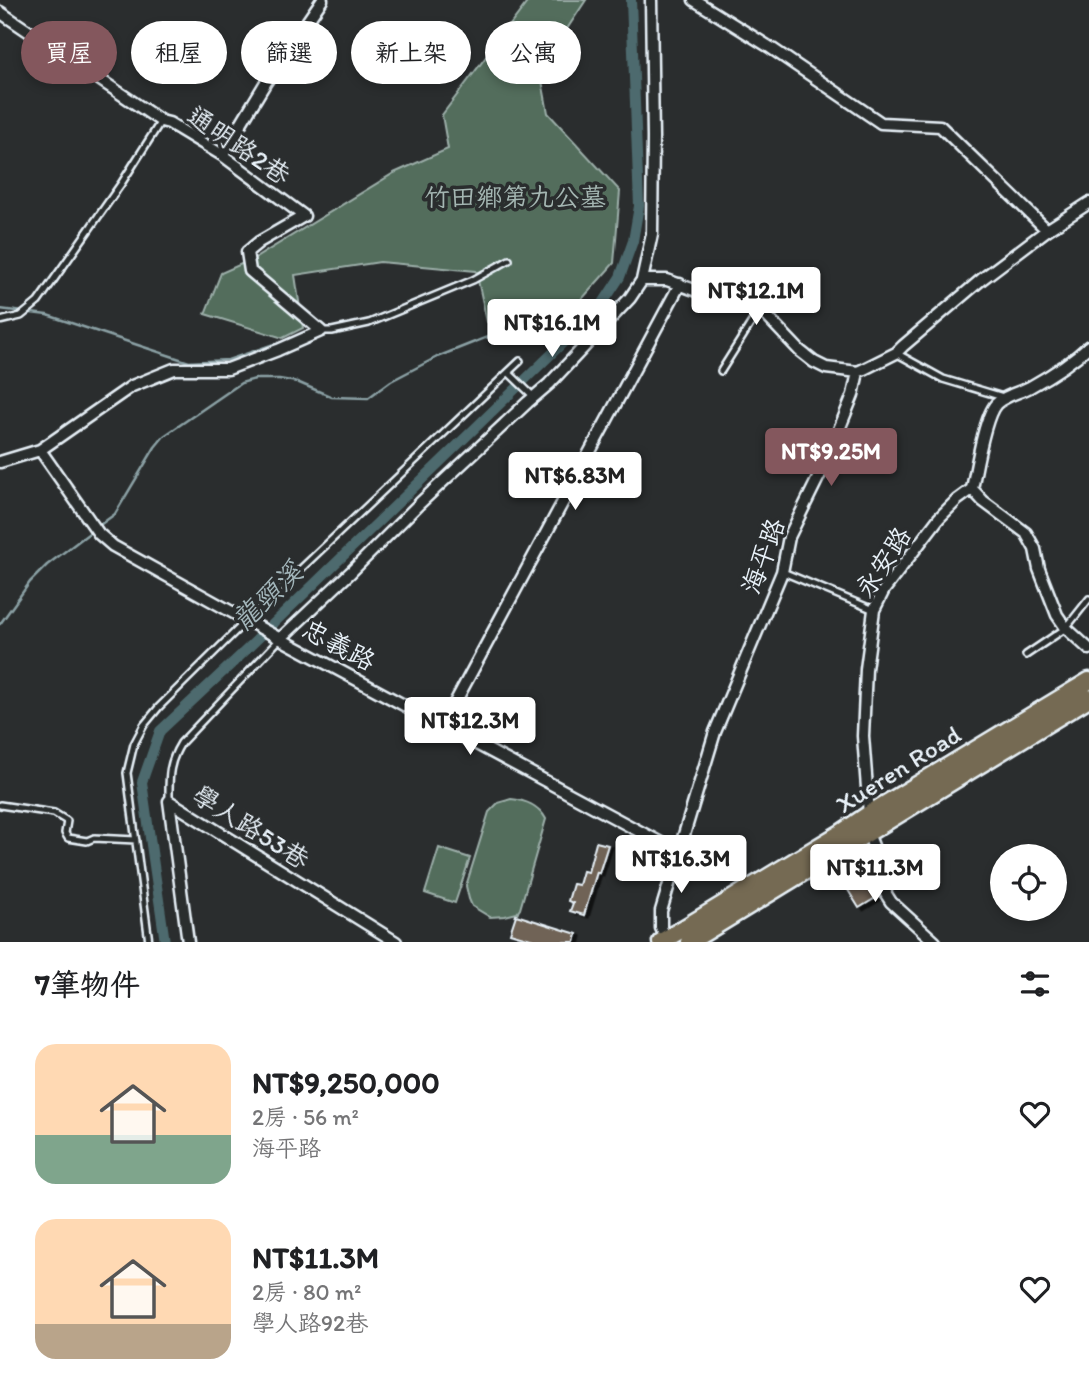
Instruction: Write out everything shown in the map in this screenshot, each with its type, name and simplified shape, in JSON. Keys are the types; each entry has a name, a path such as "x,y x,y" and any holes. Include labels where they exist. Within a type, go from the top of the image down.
{"main road":[{"name":"Xueren Road","path":"665,941 1089,681"},
{"name":"Xueren Road","path":"688,942 1089,698"}],"street":[{"path":"222,155 266,82 322,0"},
{"path":"278,637 351,572 420,503 550,384 642,281 652,234 651,0"},
{"path":"694,0 771,48 881,123 940,126 1047,229"},
{"name":"通明路2巷","path":"0,12 161,121 169,123 222,155 304,215 247,252 250,271 321,331"},
{"path":"642,281 667,280 716,298 739,299 760,309 814,362 826,368 858,372 896,354 982,279 1047,229 1089,203"},
{"path":"443,725 680,284"},
{"path":"0,462 40,450 132,386 174,369 228,369 321,331"},
{"path":"1089,346 1032,386 1005,397 996,404 988,420 972,489 983,501 1026,533 1035,549 1039,569 1057,615 1066,628 1089,649"},
{"name":"海平路","path":"665,941 661,928 661,911 715,732 782,572 789,537 825,464 853,395 858,372"},
{"name":"忠義路","path":"40,450 99,534 113,545 678,852"},
{"name":"永安路","path":"867,833 869,814 863,736 866,669 874,610 884,590 939,518 972,489"},
{"name":"學人路53巷","path":"169,801 188,942"},
{"name":"學人路53巷","path":"169,801 396,942"},
{"path":"867,833 885,877 886,894 891,902 935,942"}],"lane":[{"path":"0,321 22,315 38,302 106,206 161,121"},
{"path":"321,331 369,323 473,281 509,260"},
{"path":"721,371 760,309"},
{"path":"896,354 943,379 1005,397"},
{"path":"149,942 127,773 138,735 151,716 520,360"},
{"path":"509,373 534,397"},
{"path":"782,572 874,610"},
{"path":"1026,655 1066,628 1089,599"},
{"path":"169,801 169,768 181,743 278,637"},
{"path":"0,805 54,813 66,821 65,833 68,838 87,841 94,838 136,839"}],"green space":[{"name":"竹田鄉第九公墓","path":"529,0 586,0 572,21 513,21"},
{"name":"竹田鄉第九公墓","path":"485,58 485,84 543,84 548,113 620,191 614,263 567,316 487,322 476,271 380,262 295,275 303,328 283,338 205,314 221,273 257,257 394,173 448,149 442,115 465,84 471,84 471,77"},
{"path":"511,799 531,804 546,819 520,909 517,913 490,917 472,906 466,886 489,812 498,803"},
{"path":"439,848 470,858 455,903 425,893"}],"building":[{"path":"596,842 608,845 584,915 570,911 573,903 568,901 573,884 579,885 583,871 588,872"},
{"path":"856,866 877,897 859,908 840,877"},
{"path":"516,915 577,934 575,942 541,942 510,933"}],"waterway":[{"name":"龍頸溪","path":"165,942 142,782 160,731 601,306 620,277 633,241 639,206 631,0"},
{"path":"0,309 47,315 189,362 228,360 274,344"},
{"name":"龍頸溪","path":"97,527 115,514 164,436 241,383 255,379 279,379 297,382 332,397 368,398 391,381 437,357 490,336 530,333 561,344"},
{"name":"龍頸溪","path":"0,624 30,582 47,565 92,531"}]}
